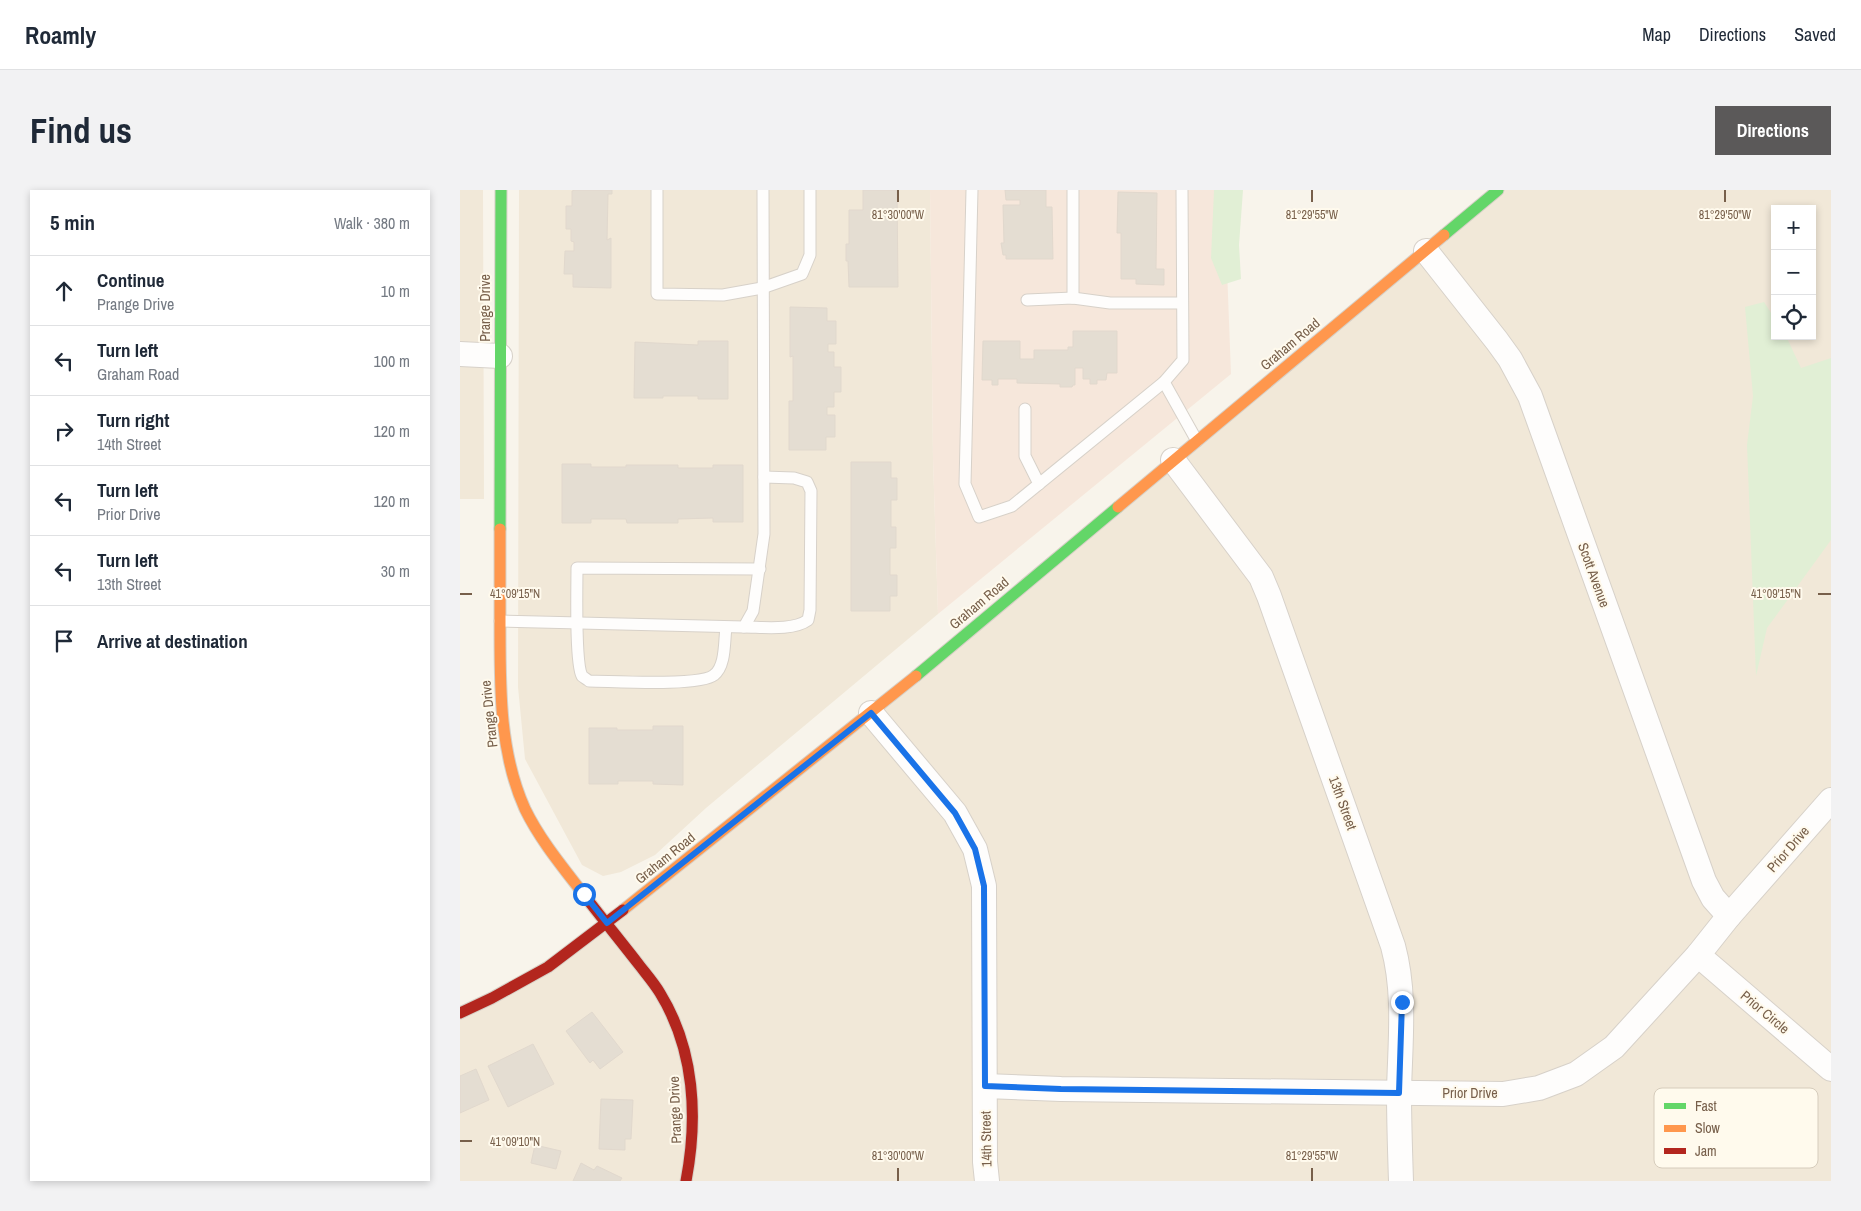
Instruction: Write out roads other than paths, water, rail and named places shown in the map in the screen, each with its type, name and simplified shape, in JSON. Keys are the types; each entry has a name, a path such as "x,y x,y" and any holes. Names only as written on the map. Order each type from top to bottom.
{"main road":[{"name":"Prange Drive","path":"501,190 501,715 512,770 525,808 546,845 660,993 678,1030 684,1048 693,1104 692,1154 686,1181"},
{"name":"Graham Road","path":"460,1013 492,998 548,967 607,923 871,713 1498,190"}],"street":[{"name":"Scott Avenue","path":"1426,252 1497,340 1510,359 1530,396 1704,881 1713,898 1729,916"},
{"path":"460,354 500,356"},
{"name":"13th Street","path":"1173,460 1260,577 1269,596 1342,799 1398,965 1402,1002 1399,1093 1401,1181"},
{"name":"14th Street","path":"871,713 955,813 975,849 984,886 985,1162 987,1181"},
{"name":"Prior Drive","path":"985,1086 1061,1089 1503,1094 1539,1088 1576,1074 1614,1047 1698,955 1729,916 1831,800"},
{"name":"Prior Circle","path":"1698,955 1831,1069"}],"lane":[{"path":"657,190 657,294 723,295 762,288 802,274 810,255 810,190"},
{"path":"744,627 753,611 764,534 763,190"},
{"path":"972,190 965,484 979,517 1012,506 1164,382 1182,360 1182,190"},
{"path":"1073,190 1073,298"},
{"path":"1027,300 1073,298 1110,304 1182,303"},
{"path":"1164,382 1196,441"},
{"path":"1025,410 1025,456 1039,484"},
{"path":"500,621 726,628 794,627 808,620 810,610 811,491 807,482 794,478 764,477"},
{"path":"726,628 721,664 715,675 705,680 588,681 583,676 580,666 577,624 577,568 760,569"}]}
